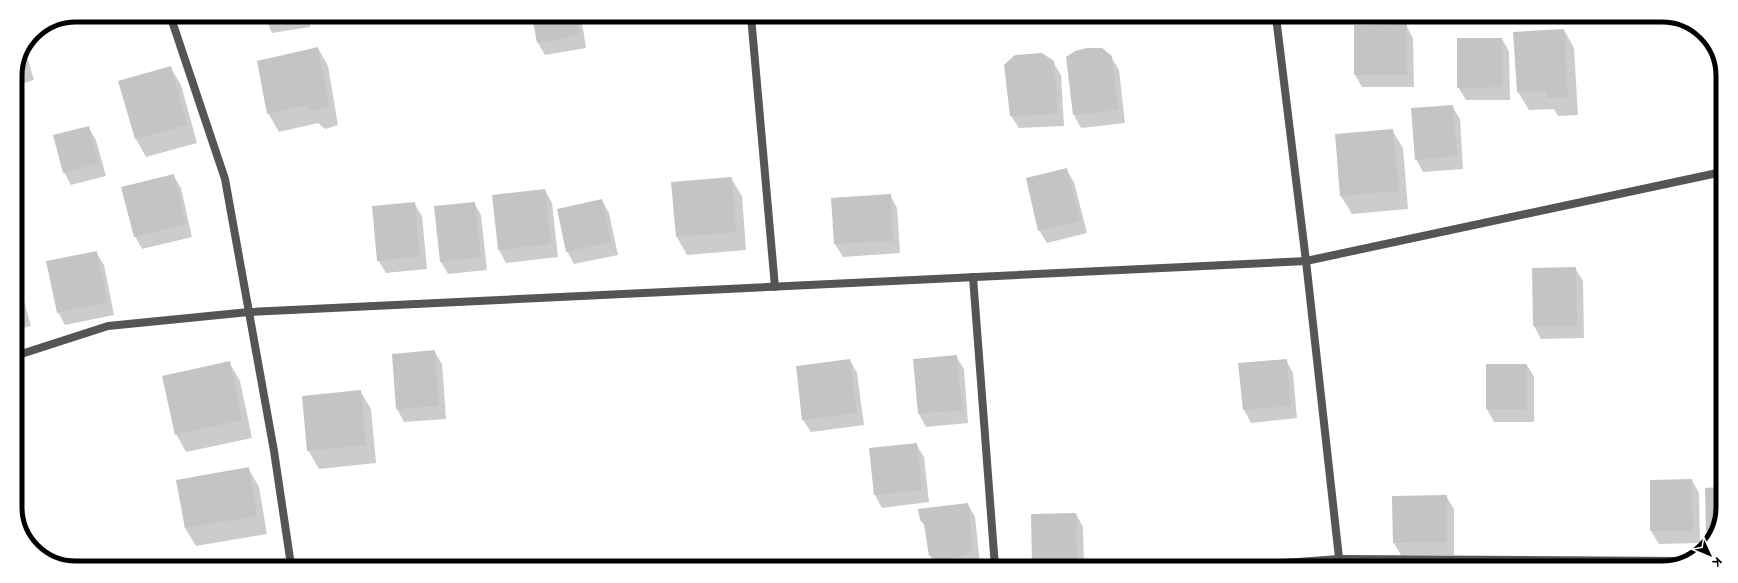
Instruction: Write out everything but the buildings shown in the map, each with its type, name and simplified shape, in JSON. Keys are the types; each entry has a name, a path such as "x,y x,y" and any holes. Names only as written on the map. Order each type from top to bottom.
{"street":[{"path":"172,22 225,179 274,451 290,561"},
{"path":"752,22 775,287"},
{"path":"1277,22 1306,261 1339,561"},
{"path":"22,354 108,326 249,312 1306,261 1716,173"},
{"path":"973,277 995,561"}]}
